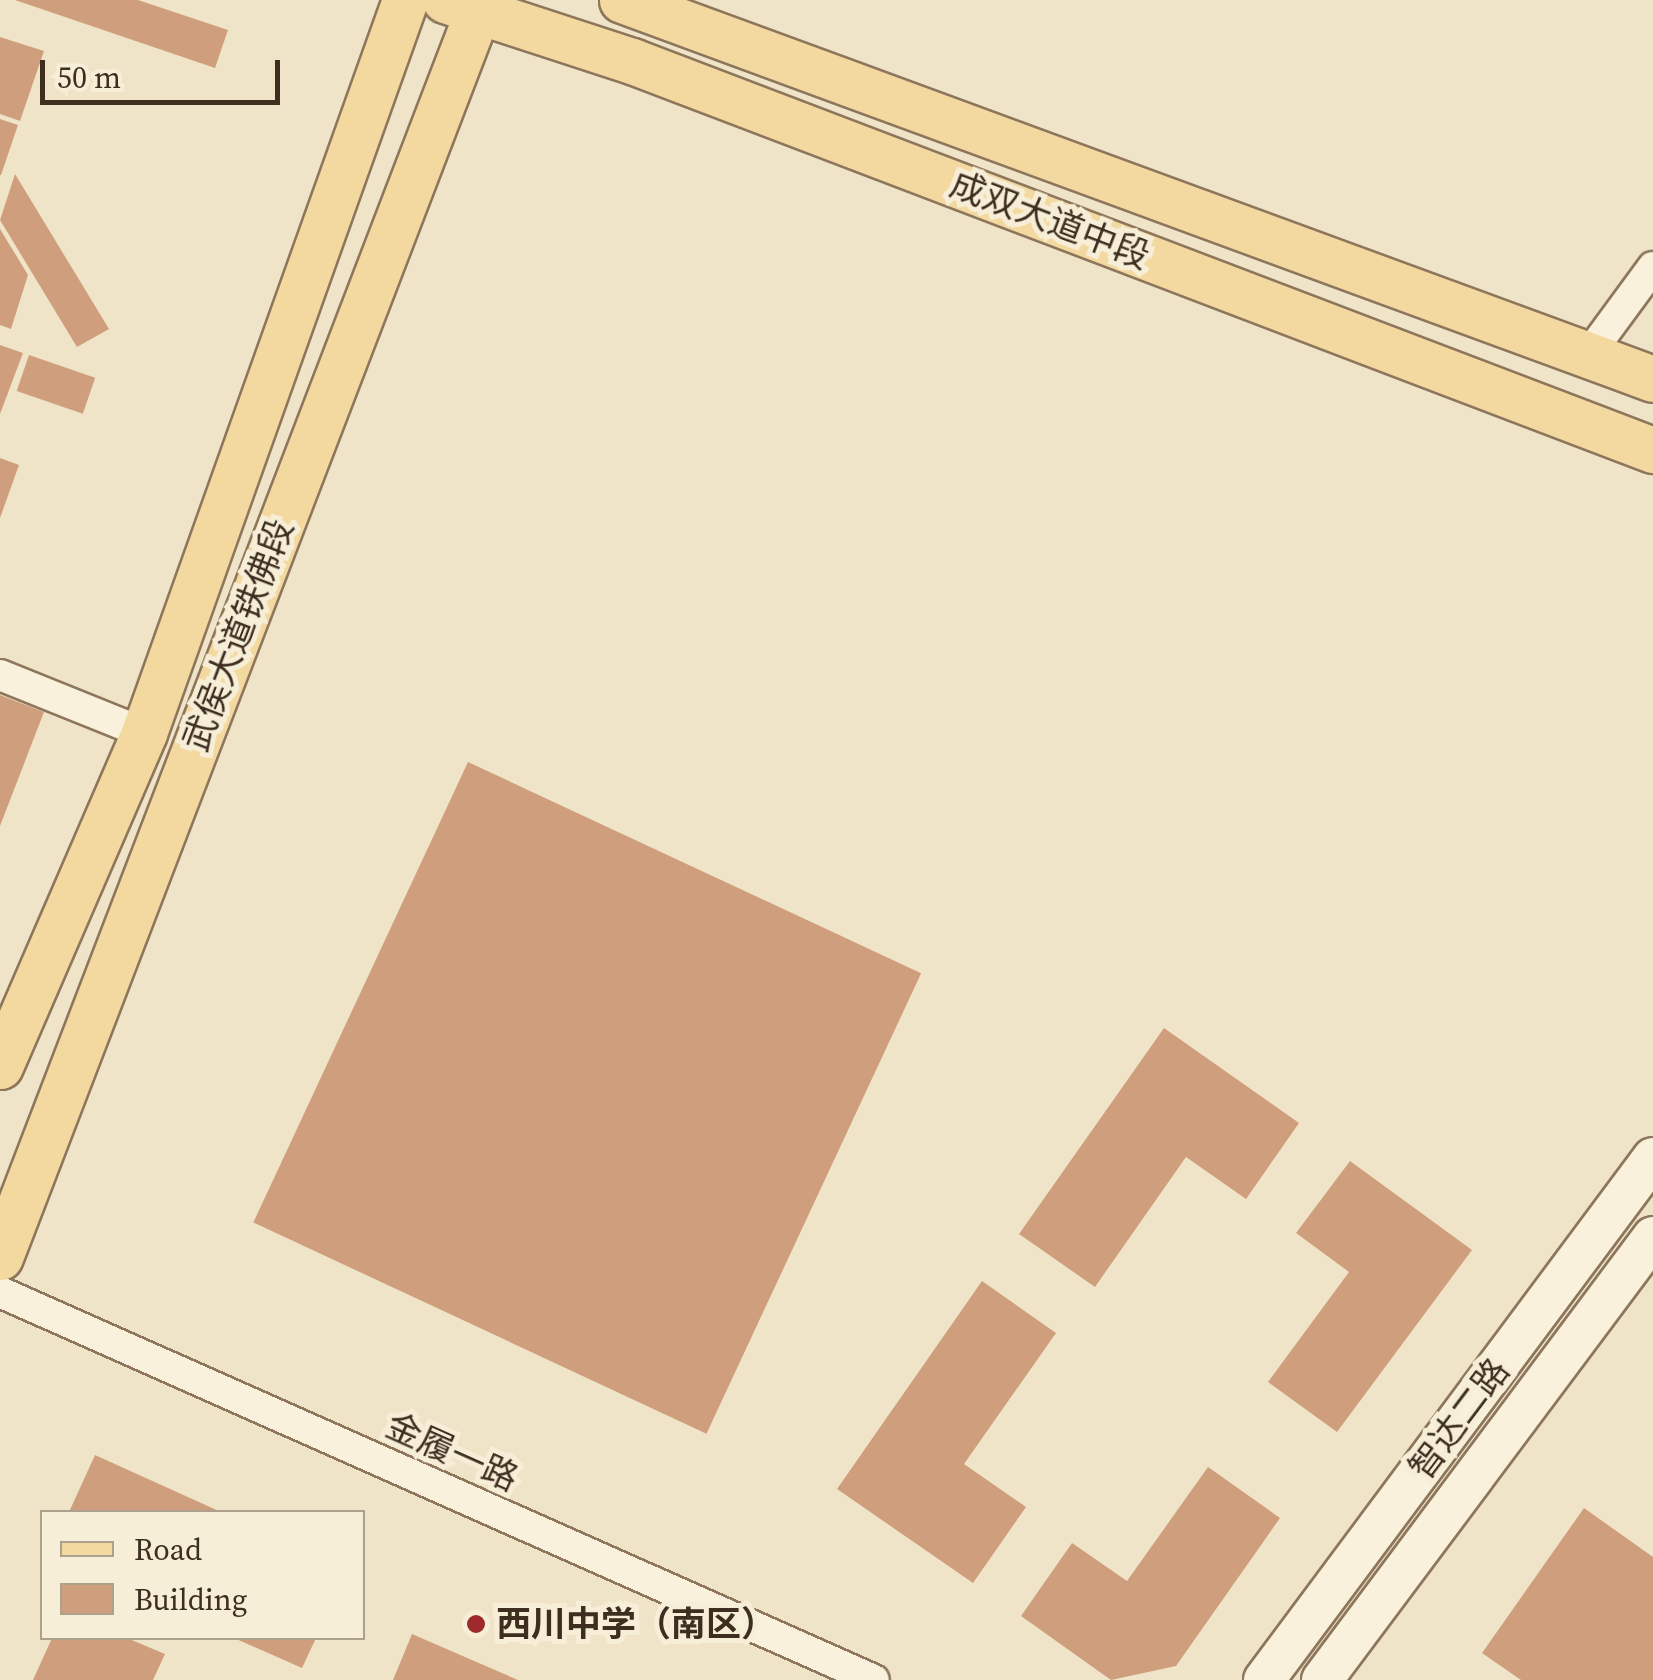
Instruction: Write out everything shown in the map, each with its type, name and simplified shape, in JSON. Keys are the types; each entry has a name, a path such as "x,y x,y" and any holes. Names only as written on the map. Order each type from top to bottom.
{"main road":[{"name":"武侯大道铁佛段","path":"0,1066 144,733 405,0"},
{"name":"成双大道中段","path":"622,0 1653,380"},
{"name":"武侯大道铁佛段","path":"0,1256 468,5"},
{"name":"成双大道中段","path":"468,5 632,61 1653,450"}],"street":[{"path":"1589,354 1653,267"},
{"path":"0,675 144,733"},
{"name":"智达二路","path":"1264,1680 1653,1158"},
{"name":"智达二路","path":"1322,1680 1653,1237"},
{"name":"金履一路","path":"0,1292 874,1680"}],"building":[{"path":"15,0 138,0 228,30 215,68"},
{"path":"0,37 44,51 20,121 0,114"},
{"path":"0,119 18,125 1,175 0,175"},
{"path":"15,174 109,329 77,347 0,220"},
{"path":"0,229 28,275 11,329 0,325"},
{"path":"0,345 23,353 0,414"},
{"path":"29,355 95,378 83,414 17,391"},
{"path":"0,458 19,465 0,518"},
{"path":"0,695 44,712 0,826"},
{"path":"468,762 921,973 706,1434 253,1222"},
{"path":"1164,1028 1299,1123 1246,1199 1186,1157 1095,1287 1019,1234"},
{"path":"1350,1161 1472,1250 1337,1432 1268,1382 1349,1272 1296,1233"},
{"path":"982,1281 1056,1333 964,1464 1026,1507 973,1583 837,1489"},
{"path":"95,1455 217,1510 70,1510"},
{"path":"1208,1467 1280,1518 1176,1666 1111,1680 1021,1616 1072,1543 1127,1581"},
{"path":"1584,1508 1653,1557 1653,1680 1521,1680 1482,1653"},
{"path":"412,1634 518,1680 393,1680"},
{"path":"51,1640 132,1640 165,1654 153,1680 33,1680"},
{"path":"239,1640 315,1640 302,1668"}],"place":[{"name":"西川中学（南区）","path":"476,1624"}]}
